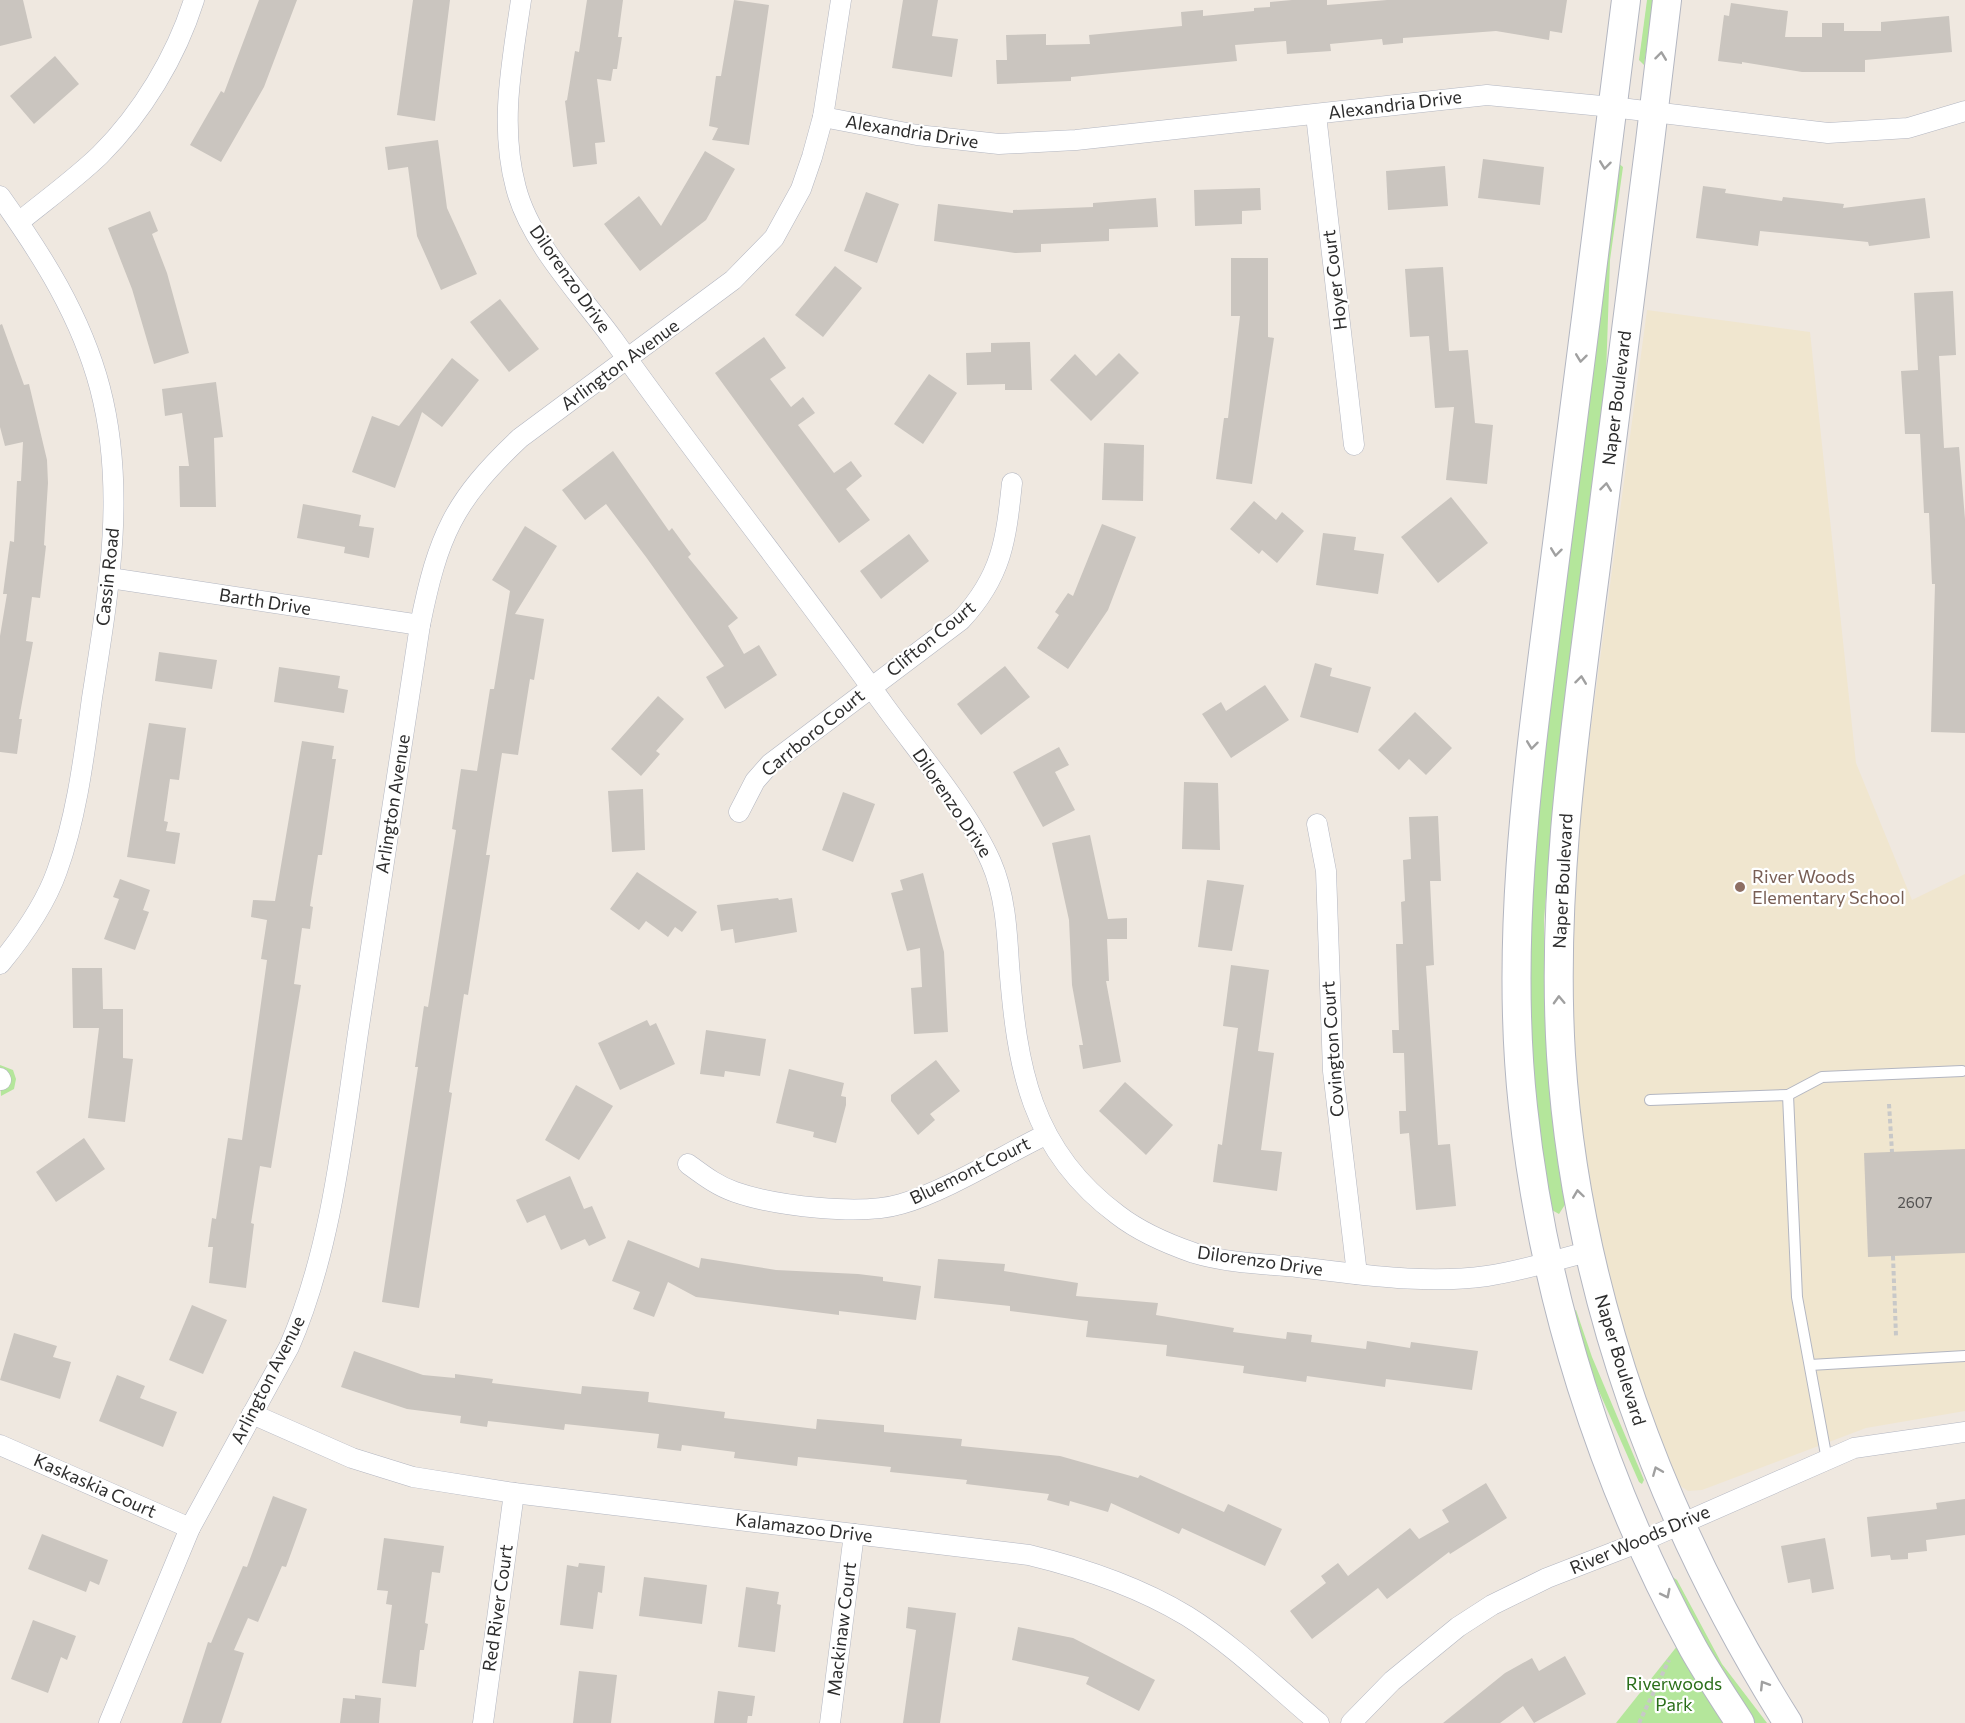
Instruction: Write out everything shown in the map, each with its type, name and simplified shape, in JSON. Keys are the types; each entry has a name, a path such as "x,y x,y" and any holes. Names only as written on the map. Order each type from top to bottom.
{"main road":[{"path":"1626,0 1529,771 1521,857 1518,1015 1523,1106 1550,1261 1584,1396 1640,1542 1694,1650 1740,1723"},
{"name":"Naper Boulevard","path":"1668,0 1575,730 1563,862 1558,977 1561,1058 1588,1252 1608,1331 1630,1399 1679,1525 1716,1600 1788,1723"}],"street":[{"path":"19,222 99,155 126,124 172,54 195,0"},
{"name":"Dilorenzo Drive","path":"521,0 509,80 506,118 509,155 516,189 537,236 871,687 970,825 992,863 1003,901 1018,1054 1026,1088 1045,1135 1067,1168 1092,1194 1121,1218 1158,1239 1198,1254 1401,1279 1440,1279 1488,1275 1588,1252"},
{"name":"Arlington Avenue","path":"109,1723 190,1528 302,1318 330,1202 345,1122 420,625 439,549 450,520 465,496 490,466 520,438 733,280 774,238 801,189 823,117 841,0"},
{"name":"Alexandria Drive","path":"823,117 917,135 999,144 1076,140 1486,95 1612,107 1828,133 1908,128 1964,117"},
{"name":"Hoyer Court","path":"1316,115 1354,445"},
{"name":"Cassin Road","path":"0,196 62,290 83,337 100,387 111,440 114,484 110,578 80,783 69,834 56,873 37,913 0,963"},
{"name":"Clifton Court","path":"871,687 961,620 980,599 994,573 1002,550 1012,483"},
{"name":"Barth Drive","path":"110,578 420,625"},
{"name":"Carrboro Court","path":"739,812 755,781 770,764 871,687"},
{"name":"Covington Court","path":"1317,824 1326,871 1333,1071 1357,1274"},
{"name":"Bluemont Court","path":"688,1164 712,1182 758,1198 845,1209 875,1209 902,1204 931,1192 1045,1135"},
{"name":"Kalamazoo Drive","path":"252,1414 380,1469 422,1479 514,1493 1029,1555 1068,1564 1109,1579 1187,1616 1225,1644 1319,1723"},
{"name":"River Woods Drive","path":"1351,1723 1416,1660 1492,1605 1547,1578 1640,1542 1854,1448 1965,1432"},
{"name":"Kaskaskia Court","path":"0,1445 190,1528"},
{"name":"Red River Court","path":"483,1723 514,1493"},
{"name":"Mackinaw Court","path":"830,1723 854,1534"}],"lane":[{"path":"1650,1100 1788,1095 1822,1077 1962,1071"},
{"path":"1788,1095 1797,1297 1827,1460"},
{"path":"1810,1365 1965,1356"}],"path":[{"path":"1889,1104 1892,1152"},
{"path":"1893,1256 1896,1336"},
{"path":"1640,1723 1669,1660"}],"shaded area":[{"name":"River Woods Elementary School","path":"1647,310 1810,332 1856,763 1912,900 1965,874 1965,1411 1866,1428 1702,1490 1688,1491 1676,1483 1631,1367 1599,1240 1581,1138 1572,1035 1571,932 1577,831"}],"green space":[{"path":"1647,0 1654,0 1644,65 1639,60"},
{"path":"1617,162 1623,167 1610,260 1606,375 1553,811 1544,920 1545,997 1566,1203 1559,1214 1550,1209 1534,1102 1529,1024 1531,854"},
{"path":"0,1065 13,1070 16,1079 14,1089 1,1096"},
{"path":"1576,1310 1592,1357 1644,1480 1642,1484 1639,1482 1587,1364 1573,1311"},
{"path":"1671,1576 1677,1580 1722,1664 1767,1723 1751,1723 1725,1682"},
{"name":"Riverwoods Park","path":"1678,1645 1724,1723 1616,1723"}],"building":[{"path":"0,0 23,0 32,38 0,46"},
{"path":"259,0 297,0 264,87 221,162 190,145 221,91 224,93"},
{"path":"413,0 450,0 435,121 397,115"},
{"path":"587,0 623,0 618,37 622,37 617,69 613,69 611,81 597,79 605,142 595,143 597,164 573,167 565,101 575,51 579,52"},
{"path":"734,0 769,5 749,145 712,140 718,128 709,126 716,76 721,76"},
{"path":"903,0 938,0 932,36 958,39 952,77 892,68"},
{"path":"1327,0 1327,5 1387,0 1567,0 1562,33 1550,31 1549,40 1496,31 1403,38 1403,43 1383,45 1382,39 1330,44 1331,51 1287,54 1286,41 1235,45 1237,61 1071,77 1071,81 997,84 996,60 1007,60 1006,35 1046,34 1046,45 1090,44 1089,35 1182,26 1181,12 1203,10 1203,16 1254,11 1254,8 1270,7 1270,2"},
{"path":"1731,3 1788,11 1785,37 1822,37 1822,23 1844,23 1844,31 1881,31 1881,22 1949,16 1952,52 1865,60 1865,72 1802,72 1742,62 1742,64 1718,61 1724,15 1729,16"},
{"path":"55,56 79,84 34,124 10,96"},
{"path":"438,140 447,208 477,274 441,290 417,236 408,167 388,170 385,147"},
{"path":"705,151 735,169 706,220 640,271 604,224 639,196 661,226"},
{"path":"1483,159 1544,167 1540,205 1478,198"},
{"path":"1445,166 1448,206 1388,210 1386,171"},
{"path":"1703,186 1726,189 1725,193 1782,201 1783,197 1844,204 1843,208 1925,198 1930,238 1869,246 1868,242 1760,231 1758,246 1696,238"},
{"path":"1260,188 1261,210 1242,211 1242,224 1195,226 1194,190"},
{"path":"866,192 899,204 877,263 844,251"},
{"path":"1156,198 1158,227 1109,229 1109,241 1041,244 1041,252 1015,253 934,241 938,204 1013,213 1013,210 1093,207 1093,203"},
{"path":"150,211 158,231 152,234 167,273 189,353 154,364 132,289 108,228"},
{"path":"1231,258 1268,258 1268,337 1274,338 1252,484 1216,479 1224,418 1228,418 1240,316 1231,316"},
{"path":"835,266 862,288 823,337 795,315"},
{"path":"1443,267 1449,351 1468,350 1475,423 1493,425 1487,484 1446,480 1454,407 1435,408 1429,336 1410,337 1405,269"},
{"path":"1953,291 1956,355 1939,356 1944,448 1959,447 1965,519 1965,733 1931,732 1935,584 1932,584 1929,513 1924,513 1920,434 1905,434 1901,371 1918,370 1914,293"},
{"path":"500,299 539,349 509,372 470,322"},
{"path":"2,324 24,385 29,384 47,460 48,483 44,545 46,546 40,598 32,597 26,641 33,642 19,719 22,719 17,754 0,752 0,636 7,594 3,594 10,541 14,542 17,481 21,481 23,442 5,446 0,427 0,325"},
{"path":"764,337 786,368 770,379 791,407 803,397 815,413 798,425 834,473 851,461 862,476 846,489 870,520 839,543 715,373"},
{"path":"1030,342 1032,390 1005,390 1005,384 967,385 966,353 991,352 991,343"},
{"path":"1119,353 1139,373 1091,421 1050,380 1075,354 1096,376"},
{"path":"452,358 479,380 442,427 422,412 395,488 352,472 372,416 399,426"},
{"path":"929,374 957,393 923,444 894,424"},
{"path":"216,382 223,437 214,438 216,507 180,507 179,466 189,466 182,413 165,416 162,389"},
{"path":"1104,443 1144,445 1143,501 1102,500"},
{"path":"613,451 669,531 672,528 691,554 688,557 738,618 728,626 744,654 759,645 777,675 725,709 706,677 724,666 646,557 606,504 585,520 562,490"},
{"path":"1451,497 1488,543 1438,583 1401,537"},
{"path":"1254,501 1276,520 1282,512 1304,531 1277,563 1262,550 1259,554 1230,529"},
{"path":"303,504 361,515 359,526 374,528 369,558 344,553 345,547 297,538"},
{"path":"1102,524 1136,537 1108,610 1068,669 1037,648 1059,615 1055,612 1068,593 1073,596"},
{"path":"525,526 557,546 515,614 544,619 534,680 530,679 518,755 502,753 486,855 490,855 468,995 464,994 449,1092 452,1093 419,1308 382,1302 418,1067 415,1067 424,1006 428,1007 456,830 452,829 461,769 477,771 490,689 494,689 510,591 492,580"},
{"path":"1323,533 1356,537 1354,550 1384,554 1378,594 1316,585"},
{"path":"909,534 929,561 881,599 860,571"},
{"path":"159,652 217,660 212,689 155,681"},
{"path":"1315,663 1332,668 1330,676 1371,687 1358,733 1300,717"},
{"path":"1005,666 1030,697 981,735 957,704"},
{"path":"279,667 340,676 338,688 348,690 344,713 274,702"},
{"path":"1265,685 1289,720 1231,758 1202,714 1221,702 1226,711"},
{"path":"658,696 684,719 656,751 660,754 641,776 611,749"},
{"path":"1415,712 1452,748 1426,775 1409,759 1399,770 1378,750"},
{"path":"149,723 186,728 179,780 170,779 164,821 168,822 166,831 180,833 175,864 127,857"},
{"path":"302,741 334,746 332,759 336,759 322,855 318,855 310,906 313,907 310,929 302,928 294,984 301,985 271,1168 260,1166 251,1223 254,1224 246,1288 209,1283 213,1247 208,1247 212,1218 216,1219 228,1138 242,1140 267,960 261,959 267,920 251,917 253,900 275,901"},
{"path":"1059,747 1069,765 1055,772 1075,810 1043,827 1013,772"},
{"path":"1184,782 1218,783 1220,850 1182,849"},
{"path":"643,789 645,850 612,852 608,791"},
{"path":"843,792 875,804 853,862 822,850"},
{"path":"1438,816 1441,881 1430,881 1434,965 1426,966 1438,1145 1450,1144 1456,1206 1416,1210 1409,1133 1400,1134 1399,1111 1406,1111 1404,1053 1393,1053 1392,1030 1399,1030 1396,944 1403,944 1401,902 1405,901 1403,860 1411,859 1409,817"},
{"path":"1090,835 1108,919 1127,918 1127,939 1107,939 1109,981 1106,981 1121,1062 1083,1069 1079,1045 1083,1045 1072,985 1069,920 1052,843"},
{"path":"637,872 697,912 682,932 675,927 668,937 646,921 639,930 610,909"},
{"path":"923,873 944,952 948,1032 914,1034 911,988 922,987 920,948 907,951 891,893 903,890 900,880"},
{"path":"120,879 150,890 143,910 149,912 135,950 104,939 119,899 113,897"},
{"path":"1207,880 1244,885 1232,951 1198,947"},
{"path":"778,898 779,900 792,898 797,932 735,943 733,929 721,931 717,905"},
{"path":"1231,965 1269,970 1258,1051 1274,1053 1261,1150 1282,1152 1277,1191 1213,1182 1218,1144 1222,1145 1238,1028 1223,1026"},
{"path":"72,968 102,968 103,1009 123,1009 123,1058 133,1059 125,1122 88,1118 99,1028 73,1028"},
{"path":"647,1020 650,1026 656,1023 675,1064 620,1090 598,1043"},
{"path":"706,1030 766,1039 760,1076 725,1071 724,1077 700,1074"},
{"path":"936,1060 960,1091 930,1114 935,1120 918,1135 891,1101 891,1095"},
{"path":"789,1069 844,1083 841,1096 846,1097 846,1105 836,1143 813,1137 814,1132 776,1123"},
{"path":"1125,1082 1173,1125 1146,1155 1099,1111"},
{"path":"576,1085 613,1106 579,1160 545,1140"},
{"path":"84,1138 105,1169 56,1202 36,1172"},
{"path":"1965,1149 1965,1253 1868,1257 1864,1153"},
{"path":"570,1176 584,1209 592,1206 606,1238 589,1246 585,1239 561,1250 545,1215 527,1223 516,1200"},
{"path":"628,1240 699,1268 701,1258 776,1270 883,1277 883,1281 921,1286 916,1320 839,1311 839,1315 696,1297 668,1282 654,1317 633,1309 640,1292 612,1281"},
{"path":"938,1259 1005,1264 1004,1271 1078,1283 1076,1296 1158,1303 1156,1315 1234,1328 1233,1332 1286,1339 1287,1332 1312,1335 1311,1342 1366,1349 1367,1341 1410,1348 1411,1342 1478,1351 1472,1390 1386,1379 1385,1387 1307,1376 1306,1382 1243,1373 1244,1366 1166,1356 1167,1345 1086,1337 1088,1321 1010,1311 1010,1306 934,1298"},
{"path":"192,1305 227,1320 203,1374 169,1360"},
{"path":"14,1333 57,1346 53,1357 71,1362 60,1399 0,1380"},
{"path":"354,1351 423,1375 455,1378 455,1374 493,1379 492,1383 581,1394 582,1386 649,1392 648,1402 725,1412 724,1418 816,1429 817,1419 884,1425 884,1432 962,1439 961,1446 1060,1456 1138,1478 1140,1475 1224,1512 1228,1504 1282,1529 1265,1566 1182,1528 1179,1534 1111,1503 1108,1512 1070,1501 1069,1506 1047,1500 1049,1494 966,1484 967,1480 890,1472 891,1467 798,1457 797,1466 734,1458 735,1452 682,1445 681,1451 657,1448 659,1434 565,1424 564,1430 488,1421 487,1427 460,1423 461,1416 407,1409 341,1387"},
{"path":"117,1375 145,1386 140,1398 177,1412 163,1447 99,1421"},
{"path":"1486,1483 1507,1518 1450,1554 1449,1552 1387,1599 1378,1588 1312,1639 1290,1611 1326,1583 1321,1576 1338,1563 1348,1576 1410,1528 1419,1539 1449,1522 1442,1510"},
{"path":"273,1496 307,1509 286,1567 282,1566 258,1622 248,1618 234,1650 244,1653 221,1723 182,1723 208,1642 211,1643 243,1566 247,1567"},
{"path":"1965,1499 1965,1535 1926,1540 1927,1551 1908,1553 1908,1559 1891,1560 1890,1555 1871,1557 1867,1517 1937,1509 1936,1503"},
{"path":"42,1534 108,1560 99,1585 90,1581 86,1592 28,1569"},
{"path":"384,1538 444,1546 440,1573 432,1572 425,1623 428,1624 424,1650 420,1650 416,1687 382,1683 392,1605 386,1604 388,1591 377,1590"},
{"path":"1825,1538 1834,1589 1812,1593 1810,1579 1788,1583 1781,1546"},
{"path":"579,1563 605,1566 602,1593 598,1592 593,1629 560,1625 567,1565 578,1567"},
{"path":"644,1577 707,1585 702,1624 639,1616"},
{"path":"746,1587 779,1592 777,1604 781,1605 775,1652 738,1647"},
{"path":"908,1607 956,1613 940,1723 903,1723 916,1630 906,1628"},
{"path":"33,1620 76,1636 67,1660 61,1657 48,1693 11,1679"},
{"path":"1018,1627 1073,1638 1155,1680 1139,1711 1086,1684 1089,1677 1012,1660"},
{"path":"1565,1656 1586,1694 1534,1723 1523,1706 1500,1723 1443,1723 1505,1673 1532,1658 1539,1671"},
{"path":"579,1671 617,1675 611,1723 573,1723"},
{"path":"718,1691 755,1696 752,1716 748,1716 747,1723 714,1723"},
{"path":"355,1695 381,1698 379,1723 340,1723 343,1698 355,1699"}],"place":[{"name":"River Woods Elementary School","path":"1740,887"}]}
